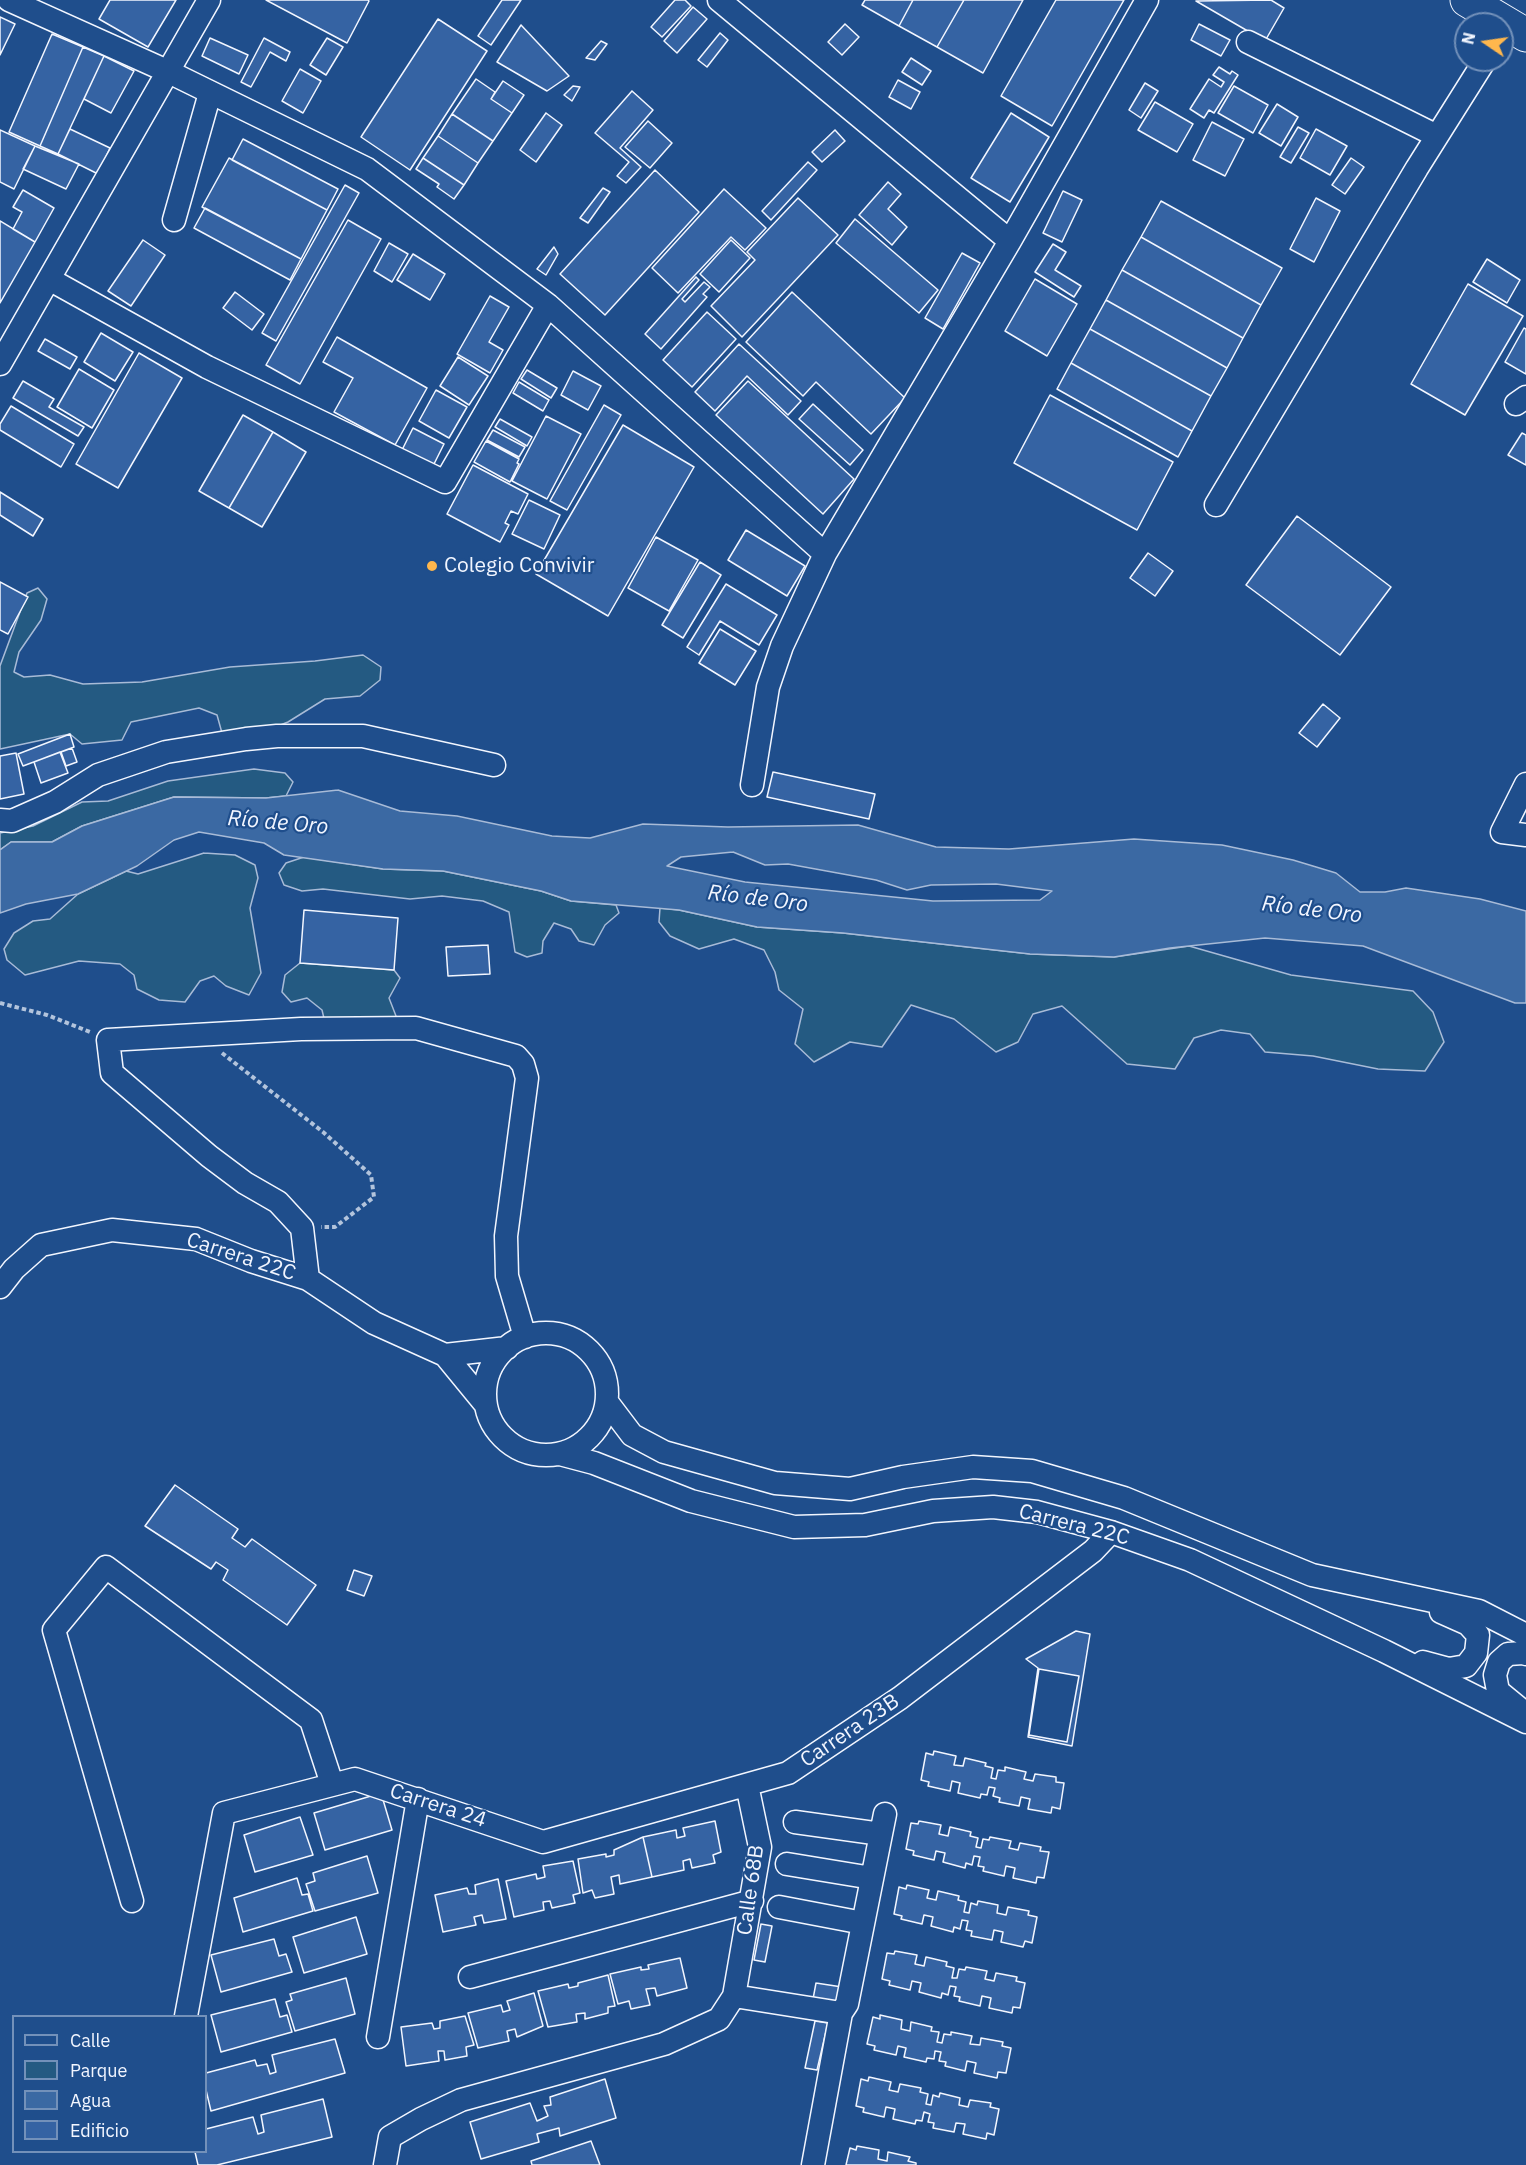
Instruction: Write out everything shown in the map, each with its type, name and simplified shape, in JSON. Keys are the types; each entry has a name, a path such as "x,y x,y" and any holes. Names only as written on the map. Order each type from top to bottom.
{"highway":[{"path":"1467,0 1484,12"}],"street":[{"path":"9,0 169,72 367,168 548,305 825,554"},
{"path":"2,355 49,279 209,0"},
{"path":"719,0 1010,241"},
{"path":"752,785 768,687 782,646 825,554 1010,241 1147,0"},
{"path":"1248,42 1437,136"},
{"path":"1216,505 1477,72"},
{"path":"174,220 210,93"},
{"path":"49,279 207,367 445,482 548,305"},
{"path":"0,820 12,821 55,802 98,775 166,752 246,739 277,736 363,736 494,765"},
{"path":"1526,784 1502,832 1526,835"},
{"path":"308,1280 302,1228 278,1202 245,1183 209,1156 112,1073 108,1040 302,1029 416,1028 516,1056 523,1064 528,1078 506,1236 507,1276 516,1342"},
{"name":"Carrera 22C","path":"0,1287 15,1269 41,1245 112,1230 196,1239 308,1280 374,1323 446,1355 486,1405"},
{"path":"446,1355 516,1342 548,1333 576,1340 588,1349 604,1373 607,1402 596,1429 574,1448 560,1454 538,1454 517,1448 496,1428 486,1405 486,1385 497,1358 516,1342"},
{"name":"Carrera 22C","path":"607,1402 632,1436 664,1452 775,1483 850,1489 903,1477 973,1467 1032,1471 1124,1498 1312,1575 1479,1611 1526,1635"},
{"name":"Carrera 22C","path":"560,1454 594,1463 691,1501 794,1527 865,1525 933,1511 993,1507 1037,1512 1111,1532 1190,1560 1384,1651 1526,1722"},
{"name":"Carrera 23B","path":"543,1842 788,1773 900,1698 1093,1551 1111,1532"},
{"path":"132,1901 54,1630 106,1567 311,1720 332,1784"},
{"path":"1384,1651 1449,1669 1466,1666 1476,1653 1478,1635 1468,1623 1399,1595"},
{"path":"1526,1654 1508,1654 1499,1662 1495,1675 1498,1691 1526,1714"},
{"name":"Carrera 24","path":"186,2015 224,1813 355,1779 543,1842"},
{"name":"Calle 68B","path":"734,1996 760,1847 747,1785"},
{"path":"378,2037 418,1799"},
{"path":"795,1822 883,1824 847,2004 842,2013 813,2165"},
{"path":"788,1864 872,1878"},
{"path":"470,1977 752,1901"},
{"path":"779,1907 863,1923"},
{"path":"385,2165 390,2137 421,2119 461,2100 664,2044 719,2019 734,1996 842,2013"}],"path":[{"path":"0,1003 47,1015 108,1040"},
{"path":"198,1034 322,1132 371,1175 374,1197 335,1227 302,1228"}],"green space":[{"path":"38,588 47,599 41,620 19,652 14,672 24,677 50,675 83,684 142,682 230,667 363,655 381,667 380,680 360,696 325,699 288,722 248,738 222,733 217,715 199,708 131,722 122,740 82,744 70,734 0,749 0,666 27,593"},
{"path":"254,769 285,773 293,782 286,796 266,798 174,797 82,826 52,842 11,842 0,850 0,833 33,826 82,802 108,801 168,781"},
{"path":"204,853 235,855 255,865 258,878 250,908 261,973 249,995 226,986 214,976 200,981 185,1002 159,1000 137,989 134,975 120,964 79,961 25,975 7,960 4,949 14,933 33,921 50,919 78,894 126,871 138,874"},
{"path":"304,857 383,869 443,871 541,891 571,901 616,905 619,913 605,925 594,945 579,941 571,929 554,923 543,941 542,953 527,957 515,952 509,912 483,901 442,896 410,899 323,889 302,891 284,885 279,873 286,863"},
{"path":"660,908 757,927 843,933 1031,954 1114,957 1189,946 1291,975 1413,991 1433,1012 1444,1042 1425,1071 1378,1069 1313,1056 1265,1052 1250,1034 1221,1030 1194,1038 1175,1069 1127,1064 1062,1006 1033,1014 1018,1042 996,1052 954,1019 911,1005 882,1047 850,1042 814,1062 795,1044 803,1009 779,990 775,972 764,950 734,939 699,949 670,936 659,922"},
{"path":"300,963 394,970 400,978 389,998 396,1016 383,1032 327,1031 322,1010 307,998 291,1002 282,992 285,975"}],"water":[{"name":"Río de Oro","path":"338,790 400,811 457,816 552,836 590,838 643,824 728,827 858,825 936,847 1009,849 1134,839 1222,845 1293,860 1336,873 1360,892 1385,892 1406,888 1480,899 1526,911 1526,1003 1515,1003 1363,946 1265,938 1170,948 1114,957 1030,954 843,933 757,927 679,910 571,901 541,891 443,871 383,869 284,855 264,843 199,832 174,840 137,866 78,894 26,904 0,913 0,850 11,842 52,842 82,826 174,797 266,798","holes":["733,852 765,865 788,864 876,880 907,890 931,885 996,884 1052,891 1040,900 933,901 745,882 667,866 681,857"]}],"building":[{"path":"110,0 176,0 148,47 99,19"},
{"path":"266,0 368,0 369,1 347,43"},
{"path":"502,0 521,0 491,45 478,36"},
{"path":"675,0 685,0 691,6 662,37 651,27"},
{"path":"865,0 913,0 899,26 862,5"},
{"path":"913,0 964,0 937,47 899,26"},
{"path":"964,0 1023,0 983,73 937,47"},
{"path":"1056,0 1124,0 1052,126 1001,96"},
{"path":"1271,0 1284,8 1265,41 1196,1"},
{"path":"693,7 707,19 677,53 664,41"},
{"path":"0,17 15,24 0,55"},
{"path":"438,19 487,51 410,170 361,137"},
{"path":"845,24 859,37 842,55 828,42"},
{"path":"1199,24 1230,40 1221,56 1191,40"},
{"path":"521,25 569,76 547,91 497,62"},
{"path":"720,33 728,40 707,67 698,60"},
{"path":"52,34 83,47 40,146 9,132"},
{"path":"210,38 248,55 239,74 202,56"},
{"path":"264,38 290,52 286,61 270,52 251,87 241,82"},
{"path":"327,38 343,47 326,75 310,65"},
{"path":"601,41 607,44 595,60 586,58"},
{"path":"83,47 104,56 58,154 40,146"},
{"path":"104,56 134,71 111,113 84,99"},
{"path":"911,58 931,71 922,85 902,72"},
{"path":"1219,67 1230,74 1232,71 1238,75 1214,113 1209,110 1204,118 1190,109 1209,79 1221,87 1224,82 1213,75"},
{"path":"300,69 321,81 303,113 282,101"},
{"path":"476,79 495,92 491,99 512,113 493,141 452,114"},
{"path":"898,80 920,92 911,109 889,97"},
{"path":"503,81 524,95 512,113 491,99"},
{"path":"1145,83 1158,91 1141,118 1129,110"},
{"path":"573,86 580,87 572,101 564,95"},
{"path":"1234,86 1268,105 1253,133 1218,113"},
{"path":"632,91 653,110 620,148 641,167 626,183 617,176 629,162 595,133"},
{"path":"1155,102 1193,124 1177,152 1138,130"},
{"path":"1277,104 1298,117 1281,146 1259,133"},
{"path":"546,113 562,125 536,162 520,150"},
{"path":"1011,113 1049,137 1010,202 971,178"},
{"path":"452,114 493,141 478,163 438,136"},
{"path":"648,121 672,143 650,168 625,147"},
{"path":"1212,122 1244,139 1225,176 1193,160"},
{"path":"1298,127 1309,133 1291,163 1280,157"},
{"path":"70,129 110,148 98,174 58,154"},
{"path":"1316,129 1347,146 1330,175 1300,158"},
{"path":"0,130 35,146 14,189 0,182"},
{"path":"835,130 845,141 822,162 812,152"},
{"path":"438,136 478,163 464,185 423,158"},
{"path":"243,139 338,189 327,210 232,160"},
{"path":"35,146 79,164 66,189 23,169"},
{"path":"229,158 327,210 301,259 202,207"},
{"path":"423,158 464,185 454,199 437,187 439,184 416,169"},
{"path":"1351,158 1364,167 1345,194 1332,185"},
{"path":"808,162 817,170 771,220 762,211"},
{"path":"655,170 699,212 605,315 560,274"},
{"path":"888,182 901,194 888,209 907,227 892,245 859,215"},
{"path":"345,185 359,193 276,341 262,333"},
{"path":"603,188 610,192 588,223 580,218"},
{"path":"724,189 766,228 745,250 731,237 678,293 652,268"},
{"path":"23,190 54,208 35,242 13,229 22,212 13,207"},
{"path":"1063,191 1082,200 1062,242 1043,233"},
{"path":"798,198 838,235 742,337 711,306 755,260 747,252"},
{"path":"1316,198 1340,211 1314,262 1290,249"},
{"path":"1161,201 1282,268 1261,305 1141,237"},
{"path":"205,208 301,259 290,280 194,228"},
{"path":"855,219 938,290 919,313 836,243"},
{"path":"348,220 381,239 300,384 266,365"},
{"path":"0,221 35,242 0,303"},
{"path":"1141,237 1261,305 1243,338 1122,270"},
{"path":"143,240 165,255 131,306 108,291"},
{"path":"731,240 750,258 719,292 700,274"},
{"path":"389,243 408,254 392,282 374,271"},
{"path":"1053,244 1066,252 1055,270 1081,286 1074,297 1035,272"},
{"path":"554,247 558,254 546,275 537,269"},
{"path":"962,253 980,263 943,329 925,318"},
{"path":"413,254 445,274 430,300 397,280"},
{"path":"1487,259 1520,280 1507,303 1473,282"},
{"path":"1122,270 1243,338 1227,368 1106,300"},
{"path":"696,277 699,280 682,299 685,302 704,282 710,287 703,294 707,297 661,349 645,334"},
{"path":"1035,279 1077,304 1047,356 1005,331"},
{"path":"1468,284 1523,316 1465,415 1411,384"},
{"path":"235,292 264,314 252,330 223,308"},
{"path":"792,292 905,398 871,434 816,382 803,396 746,342"},
{"path":"490,296 509,307 489,342 503,350 490,373 457,354"},
{"path":"1106,300 1227,368 1211,396 1090,329"},
{"path":"707,312 736,339 692,387 663,360"},
{"path":"1524,328 1526,329 1526,374 1505,362"},
{"path":"1090,329 1211,396 1192,431 1071,363"},
{"path":"101,333 133,352 115,381 84,362"},
{"path":"337,337 427,388 395,445 334,412 353,378 323,362"},
{"path":"45,339 77,357 70,369 38,351"},
{"path":"739,344 801,401 788,415 747,376 715,411 695,392"},
{"path":"139,353 182,378 118,488 76,464"},
{"path":"458,357 488,376 469,405 440,386"},
{"path":"1071,363 1192,431 1178,457 1057,389"},
{"path":"79,369 114,390 92,428 57,407"},
{"path":"527,370 557,388 551,398 521,379"},
{"path":"573,371 601,386 588,410 561,395"},
{"path":"23,381 54,399 49,407 84,427 78,436 13,398"},
{"path":"748,381 854,479 823,514 716,415"},
{"path":"519,382 549,400 543,411 513,393"},
{"path":"436,390 467,407 449,438 419,421"},
{"path":"1050,395 1173,462 1137,530 1014,463"},
{"path":"813,404 863,450 850,465 799,419"},
{"path":"604,405 621,415 567,510 550,501"},
{"path":"11,406 74,444 61,467 0,430 0,424"},
{"path":"243,415 273,432 229,508 199,491"},
{"path":"546,416 581,434 547,499 512,481"},
{"path":"500,419 532,437 527,446 495,427"},
{"path":"623,425 694,467 608,616 536,574"},
{"path":"413,428 444,444 432,468 401,452"},
{"path":"493,430 525,447 519,457 487,440"},
{"path":"273,432 306,452 262,527 229,508"},
{"path":"1522,433 1526,435 1526,465 1508,455"},
{"path":"486,441 519,459 517,463 519,464 510,482 474,462"},
{"path":"473,465 528,494 518,514 511,511 505,523 509,525 500,542 447,514"},
{"path":"0,492 43,519 33,536 0,515"},
{"path":"529,500 560,515 544,549 512,534"},
{"path":"1297,516 1391,587 1340,655 1246,585"},
{"path":"746,530 805,566 787,596 728,560"},
{"path":"656,537 698,560 669,611 628,588"},
{"path":"1148,553 1173,571 1155,596 1130,578"},
{"path":"700,562 721,575 683,638 662,625"},
{"path":"0,582 28,597 8,634 0,630"},
{"path":"726,584 777,615 759,645 720,621 699,655 687,647"},
{"path":"720,629 756,651 735,685 699,663"},
{"path":"1323,704 1340,718 1317,747 1299,733"},
{"path":"70,734 74,747 23,766 18,754"},
{"path":"72,748 77,762 66,766 61,752"},
{"path":"60,752 68,773 41,783 34,762"},
{"path":"16,753 24,794 0,799 0,756"},
{"path":"773,772 875,794 869,819 767,797"},
{"path":"304,910 398,918 394,970 300,963"},
{"path":"488,945 490,974 448,976 446,947"},
{"path":"175,1485 238,1529 232,1538 245,1547 252,1539 316,1585 287,1625 223,1580 228,1570 216,1562 211,1569 145,1526"},
{"path":"354,1570 372,1576 364,1596 347,1590"},
{"path":"1076,1631 1090,1634 1072,1746 1028,1737 1038,1668 1026,1659"},
{"path":"1039,1669 1079,1676 1067,1742 1029,1735"},
{"path":"934,1751 956,1756 954,1765 963,1766 965,1758 986,1763 985,1766 993,1768 991,1778 996,1779 998,1770 1005,1771 1005,1767 1026,1772 1024,1779 1033,1781 1035,1774 1056,1777 1056,1782 1064,1783 1060,1809 1052,1807 1051,1813 1028,1809 1030,1799 1021,1797 1019,1806 999,1802 1000,1798 993,1796 995,1788 989,1787 987,1795 981,1794 980,1798 958,1793 960,1783 952,1781 950,1791 928,1786 929,1782 921,1780 926,1753 933,1755"},
{"path":"381,1793 392,1830 325,1850 314,1813"},
{"path":"300,1817 313,1855 255,1872 244,1835"},
{"path":"715,1821 721,1852 713,1855 715,1863 692,1868 690,1859 683,1861 684,1870 652,1877 643,1837 676,1830 677,1838 685,1836 683,1828"},
{"path":"919,1821 941,1825 939,1834 948,1836 950,1827 971,1832 970,1836 978,1838 976,1847 981,1848 983,1839 989,1840 990,1837 1011,1841 1009,1848 1018,1850 1020,1843 1041,1847 1040,1851 1049,1852 1044,1878 1037,1877 1036,1883 1013,1878 1015,1868 1006,1866 1004,1876 983,1871 984,1867 978,1866 980,1857 974,1856 972,1865 966,1863 965,1868 943,1862 945,1853 936,1851 934,1860 913,1855 914,1851 906,1849 911,1823 918,1824"},
{"path":"643,1837 652,1877 620,1884 619,1875 611,1877 614,1894 595,1898 592,1890 583,1893 578,1859 606,1854 606,1857 614,1855 614,1850"},
{"path":"367,1856 378,1893 315,1911 306,1884 315,1881 313,1873"},
{"path":"573,1861 580,1893 573,1895 575,1903 552,1908 550,1901 543,1902 544,1910 514,1917 506,1881 536,1874 537,1879 545,1877 543,1866"},
{"path":"297,1878 302,1895 308,1894 313,1911 243,1932 234,1898"},
{"path":"498,1879 506,1919 484,1923 482,1915 474,1917 476,1925 443,1932 435,1895 467,1888 469,1894 476,1894 475,1885"},
{"path":"907,1885 929,1890 927,1898 936,1900 938,1891 959,1896 958,1900 966,1902 964,1912 969,1913 971,1903 977,1905 978,1901 998,1905 997,1913 1006,1915 1008,1907 1029,1911 1028,1915 1037,1917 1032,1943 1025,1941 1023,1947 1001,1942 1003,1932 994,1930 992,1940 971,1936 972,1931 966,1930 968,1921 962,1920 960,1929 954,1927 953,1932 931,1926 933,1917 924,1915 922,1924 901,1919 902,1916 894,1914 899,1887 906,1889"},
{"path":"356,1917 367,1954 304,1973 293,1937"},
{"path":"761,1924 772,1926 765,1962 754,1960"},
{"path":"274,1939 279,1956 286,1954 292,1972 221,1992 211,1955"},
{"path":"895,1951 917,1955 915,1964 924,1966 926,1957 947,1962 946,1966 954,1968 952,1978 957,1978 959,1969 965,1970 966,1967 987,1971 985,1979 994,1981 996,1973 1017,1977 1016,1981 1025,1983 1020,2008 1013,2007 1012,2013 989,2008 991,1998 982,1996 980,2006 959,2001 960,1997 954,1996 956,1987 950,1986 948,1995 942,1993 941,1998 919,1992 921,1983 912,1981 910,1990 889,1985 890,1981 882,1979 887,1953 894,1954"},
{"path":"680,1958 687,1988 657,1996 655,1988 646,1989 650,2005 631,2009 629,2001 618,2004 610,1974 641,1967 641,1970 649,1969 648,1965"},
{"path":"608,1975 615,2006 608,2007 608,2013 585,2019 585,2013 576,2014 577,2022 548,2027 538,1991 568,1984 569,1988 578,1986 578,1983"},
{"path":"346,1978 355,2014 295,2031 286,2002 292,2000 290,1994"},
{"path":"816,1983 842,1987 839,2004 813,1999"},
{"path":"534,1993 543,2026 517,2037 515,2029 507,2031 509,2041 478,2048 468,2013 501,2005 503,2012 510,2010 507,2001"},
{"path":"275,1999 280,2017 287,2015 292,2032 221,2052 211,2015"},
{"path":"880,2015 902,2020 901,2029 910,2031 911,2022 932,2027 931,2031 939,2032 937,2042 942,2043 944,2034 951,2035 951,2032 972,2036 970,2044 980,2045 981,2038 1003,2042 1002,2046 1011,2048 1006,2073 998,2072 997,2078 974,2073 976,2063 967,2061 965,2071 945,2066 946,2062 939,2061 941,2052 935,2051 934,2059 927,2058 926,2062 904,2057 906,2048 898,2046 896,2055 874,2050 875,2046 867,2044 873,2017 880,2019"},
{"path":"465,2016 474,2045 466,2047 467,2056 445,2060 444,2051 438,2051 439,2061 406,2066 401,2027 432,2023 434,2029 440,2028 440,2021"},
{"path":"815,2021 828,2023 817,2070 805,2068"},
{"path":"335,2039 345,2073 211,2111 207,2094 207,2073 255,2060 257,2066 267,2064 270,2074 276,2072 272,2055"},
{"path":"869,2077 891,2082 889,2090 898,2092 900,2084 921,2088 920,2092 928,2094 926,2104 931,2105 933,2095 939,2097 940,2093 960,2098 959,2105 968,2107 970,2100 991,2103 990,2107 999,2109 994,2135 987,2133 986,2139 963,2134 965,2124 956,2123 954,2132 933,2128 934,2123 928,2122 930,2114 924,2112 922,2121 916,2120 915,2124 893,2119 895,2109 886,2107 884,2117 863,2112 864,2108 856,2106 861,2079 868,2081"},
{"path":"605,2079 616,2118 560,2136 559,2128 537,2134 539,2142 481,2159 470,2122 530,2103 537,2121 548,2116 544,2106 551,2105 550,2097"},
{"path":"323,2099 332,2137 217,2165 198,2165 195,2153 207,2153 207,2129 253,2117 258,2134 264,2132 261,2115"},
{"path":"591,2141 600,2165 532,2165 531,2161"},
{"path":"857,2146 879,2150 878,2159 887,2161 888,2152 910,2157 908,2161 916,2165 846,2165 850,2148 856,2150"}],"place":[{"name":"Colegio Convivir","path":"432,566"}]}
